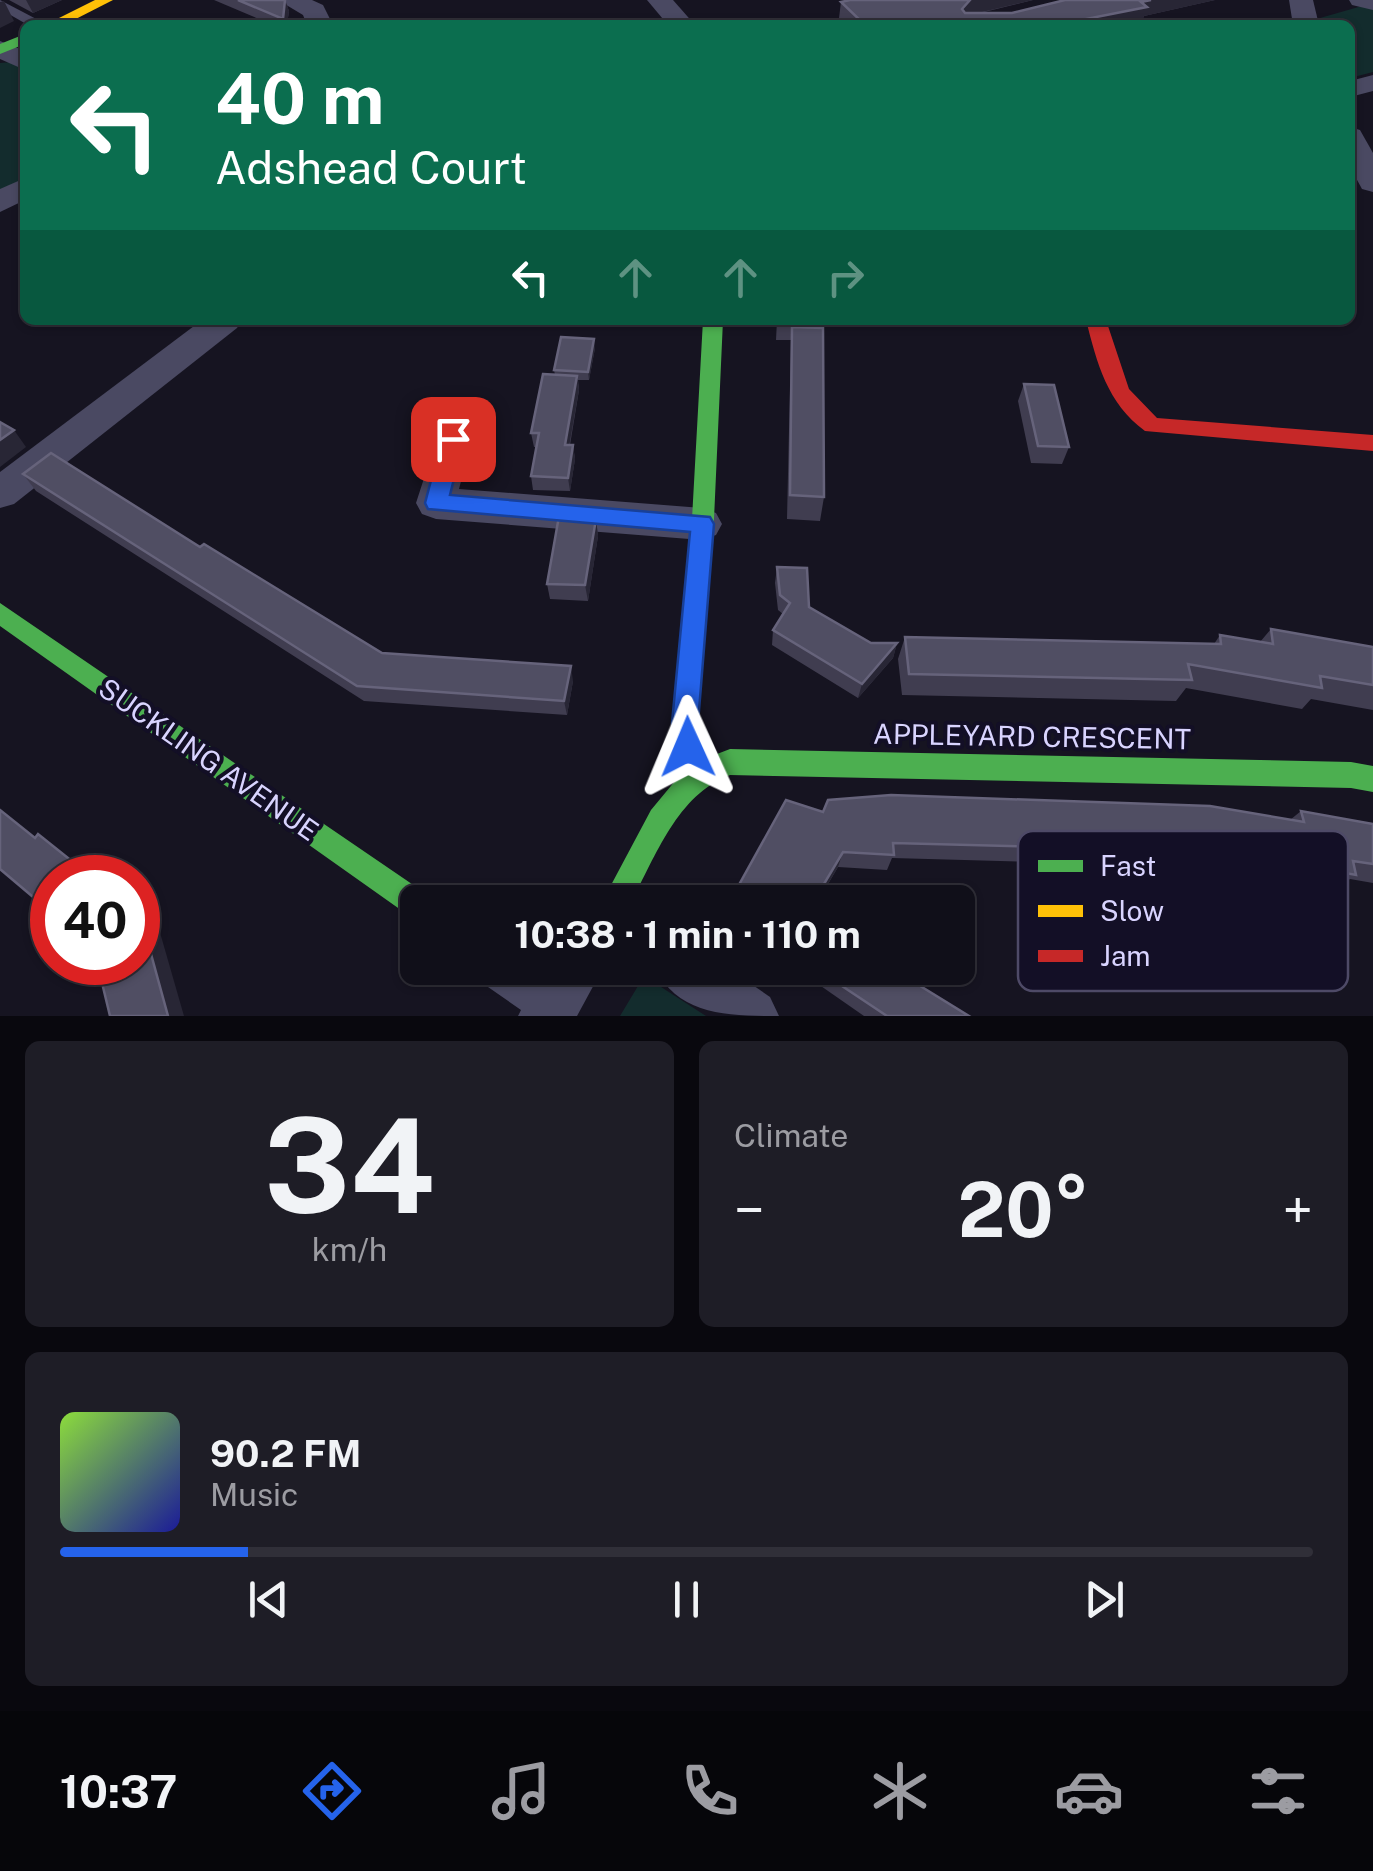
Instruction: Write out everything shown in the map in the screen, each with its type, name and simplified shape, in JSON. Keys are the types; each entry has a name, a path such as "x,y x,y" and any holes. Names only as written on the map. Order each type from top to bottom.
{"street":[{"path":"63,20 106,0"},
{"path":"290,0 314,10 318,20"},
{"path":"659,0 677,20"},
{"path":"1361,0 1373,3"},
{"path":"1355,146 1373,184"},
{"path":"0,493 218,325"},
{"path":"626,885 673,803 694,779 685,723 714,325"},
{"path":"1098,325 1122,404 1133,417 1152,425 1373,443"},
{"path":"453,439 436,503 702,524"},
{"name":"SUCKLING AVENUE","path":"0,613 400,892"},
{"name":"APPLEYARD CRESCENT","path":"694,779 720,764 750,760 1170,768 1373,779"},
{"path":"706,985 751,1016"}],"lane":[{"path":"0,4 28,20"}],"green space":[{"path":"1362,6 1373,9 1373,72 1355,77 1355,20 1320,18"},
{"path":"0,63 20,66 20,185 0,197"},
{"path":"639,985 658,985 706,1016 620,1016"}],"building":[{"path":"238,0 285,0 283,19"},
{"path":"970,0 962,9 965,13 1012,13 1065,0 1151,0 1141,2 1147,7 1081,20 860,20 841,2"},
{"path":"792,327 823,328 824,497 790,495"},
{"path":"561,337 594,339 588,372 554,370"},
{"path":"543,374 577,376 565,445 573,445 568,478 531,476 539,433 531,433"},
{"path":"1024,384 1054,385 1069,447 1038,446"},
{"path":"0,422 14,430 0,440"},
{"path":"51,453 200,547 204,544 382,653 571,666 564,701 357,686 23,474"},
{"path":"559,516 596,519 585,585 547,584"},
{"path":"777,567 807,568 809,607 871,643 897,643 862,684 773,630 790,603 780,595"},
{"path":"1271,629 1373,647 1373,685 1320,676 1322,688 1188,664 1192,680 909,674 905,637 1221,644 1220,635 1273,644"},
{"path":"891,795 1210,806 1304,822 1301,811 1373,824 1373,864 1353,861 1356,875 1348,874 1348,831 1018,831 1018,846 893,843 894,855 843,852 823,885 739,885 786,800 823,812 828,800"},
{"path":"0,810 64,855 30,855 30,894 0,869"},
{"path":"103,985 159,985 168,1016 110,1016"},
{"path":"840,985 919,985 969,1016 887,1016"}],"traffic: fast":[{"path":"0,50 20,40"},
{"path":"694,779 685,723 703,519 713,325"},
{"path":"0,613 400,892"},
{"path":"625,885 675,800 709,770 730,762 1351,775 1373,779"}],"traffic: slow":[{"path":"63,20 106,0"}],"traffic: jam":[{"path":"1097,325 1120,392 1128,405 1152,425 1373,443"}],"route":[{"path":"453,439 436,503 702,524 685,723 688,747"}]}
